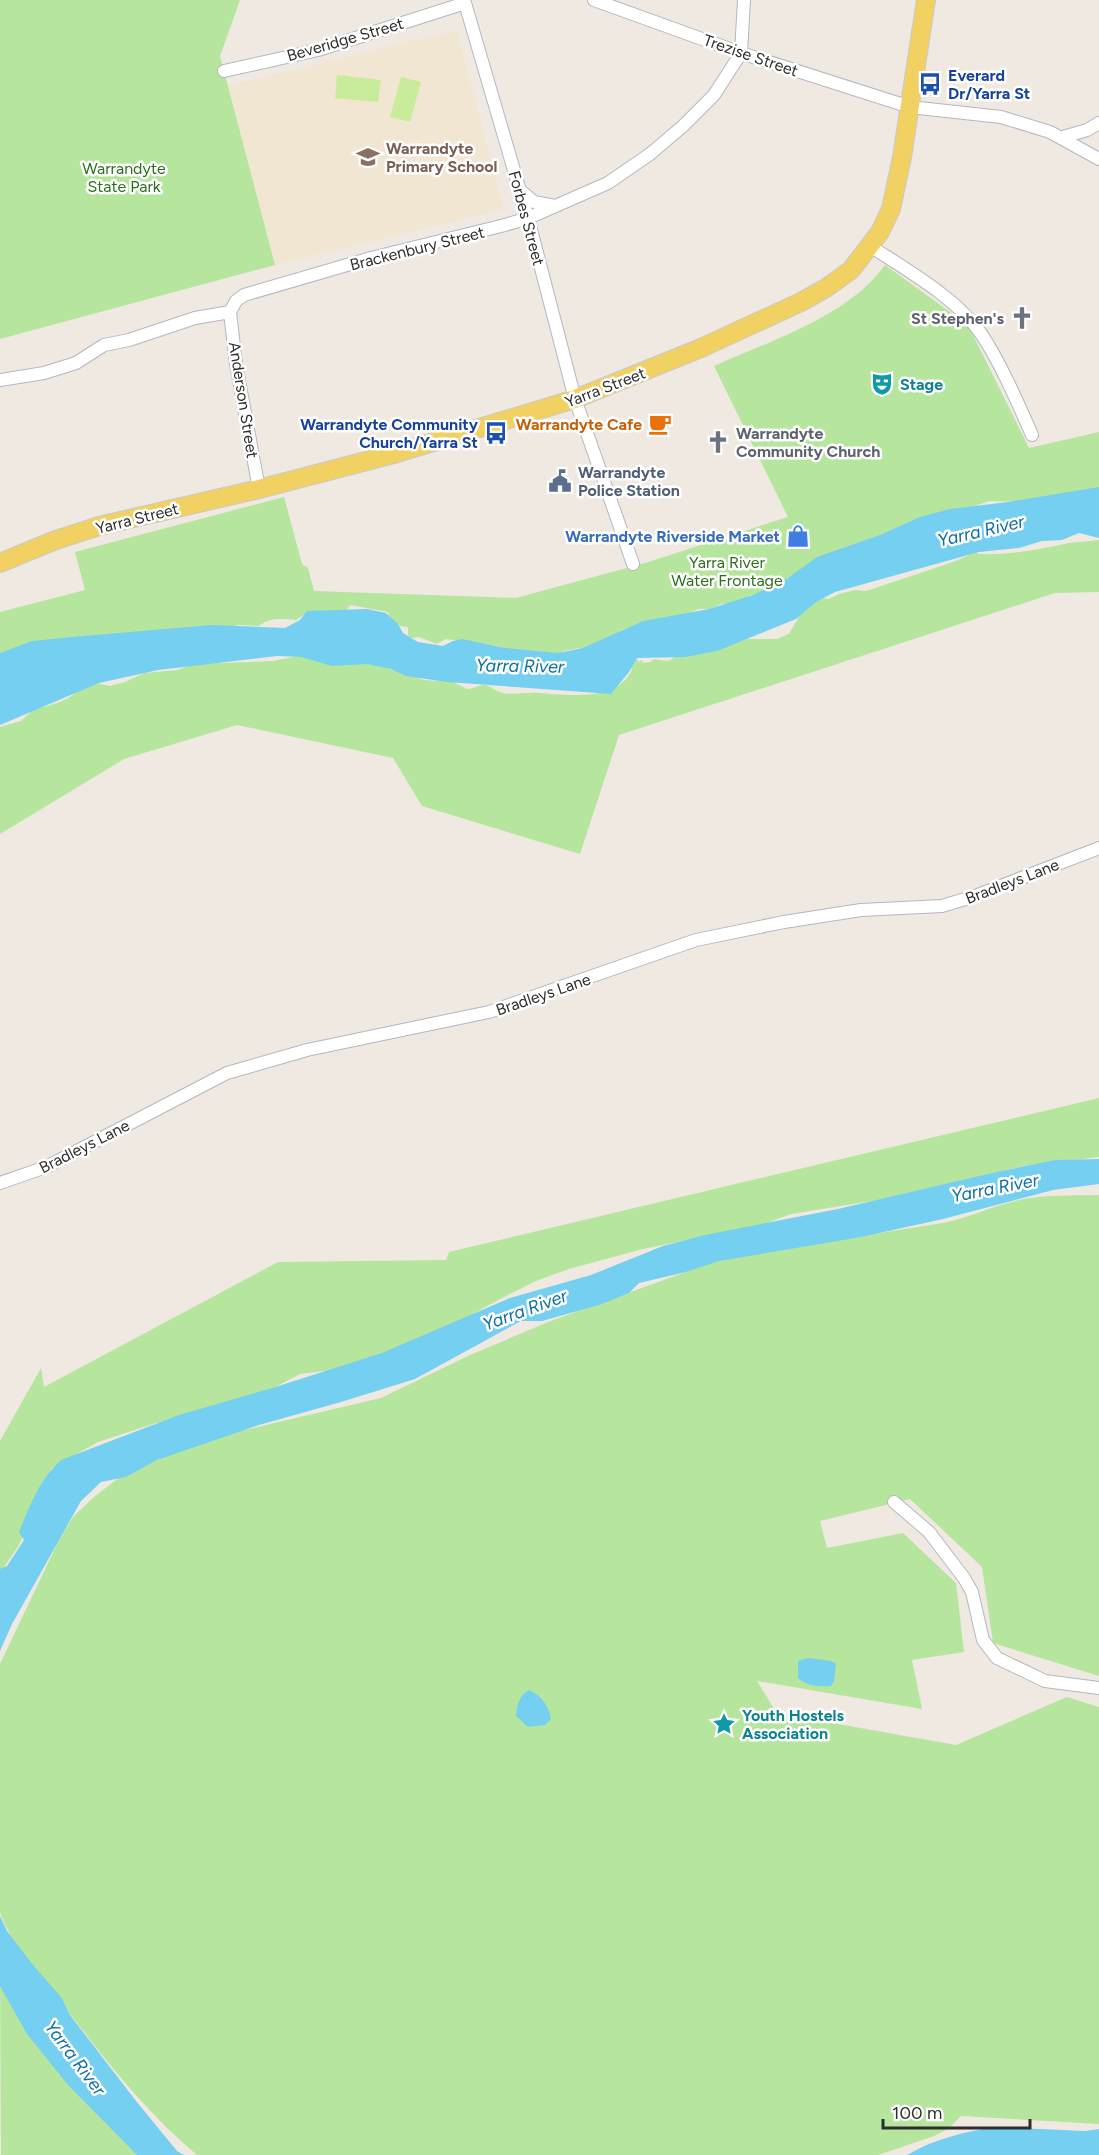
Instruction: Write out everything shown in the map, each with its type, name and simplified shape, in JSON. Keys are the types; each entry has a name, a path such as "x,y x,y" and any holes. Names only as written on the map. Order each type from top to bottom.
{"main road":[{"name":"Yarra Street","path":"0,563 53,541 99,526 259,489 397,453 575,399 678,358 801,302 826,288 851,270 880,232 891,209 897,186 926,0"}],"street":[{"name":"Trezise Street","path":"594,0 741,53 910,107 1001,117 1063,137 1099,159"},
{"name":"Brackenbury Street","path":"230,312 236,301 244,295 371,258 528,218 608,183 650,154 714,95 741,53 744,0"},
{"name":"Beveridge Street","path":"224,70 318,50 465,3"},
{"name":"Forbes Street","path":"465,3 520,189 575,399 633,564"},
{"path":"1063,137 1087,130 1099,123"},
{"path":"520,189 534,202 555,206"},
{"path":"870,246 927,284 952,304 981,334 1011,387 1032,435"},
{"path":"0,380 44,373 76,363 104,345 138,337 195,318 230,312"},
{"name":"Anderson Street","path":"230,312 238,374 259,489"},
{"name":"Bradleys Lane","path":"0,1183 46,1167 227,1073 307,1050 489,1012 696,940 784,922 861,910 942,906 975,896 1099,848"},
{"path":"894,1502 928,1532 964,1578 972,1592 983,1640 997,1658 1045,1681 1099,1688"}],"shaded area":[{"name":"Warrandyte Primary School","path":"457,30 503,209 275,265 228,86"}],"green space":[{"name":"Warrandyte State Park","path":"0,0 240,0 220,56 275,265 0,339"},
{"path":"337,75 381,80 378,102 335,98"},
{"path":"401,77 421,82 410,122 390,117"},
{"name":"Yarra River Water Frontage","path":"885,265 968,325 1029,448 1099,432 1099,492 1023,502 989,501 841,552 821,556 816,562 758,595 750,595 745,599 710,609 698,609 680,617 663,618 621,630 603,644 585,652 580,648 563,651 548,663 497,646 446,639 437,644 419,637 411,638 408,635 408,627 395,623 388,612 350,605 346,611 304,615 296,620 272,620 259,626 240,625 0,657 0,612 85,590 75,552 284,497 302,564 308,568 314,591 516,598 645,563 788,517 714,366 783,337 830,313 870,283"},
{"path":"1099,540 1099,592 1055,593 619,735 580,854 422,806 393,758 237,725 124,759 0,834 0,727 21,721 35,708 55,704 69,697 83,684 91,682 110,686 144,673 178,670 192,664 273,661 298,656 372,663 424,680 453,682 467,689 485,685 507,694 592,694 605,692 625,680 632,669 630,666 635,657 643,663 654,659 667,661 682,649 736,639 777,639 789,634 800,615 822,598 829,599 855,590 866,591 976,552 979,554 1012,553 1073,542"},
{"path":"1099,1098 1099,1157 1024,1166 878,1200 791,1214 761,1225 643,1249 569,1269 536,1281 400,1350 332,1370 300,1374 264,1393 210,1410 156,1423 98,1442 52,1468 19,1545 0,1573 0,1441 41,1368 44,1387 278,1262 446,1260 449,1252"},
{"path":"1099,1195 1099,1676 993,1643 982,1567 910,1499 820,1521 827,1548 903,1533 956,1583 964,1652 912,1660 922,1709 757,1681 781,1720 782,1714 956,1745 1067,1697 1099,1707 1099,2124 961,2116 948,2129 934,2136 878,2155 197,2155 177,2138 107,2061 26,1958 11,1936 0,1912 0,1664 58,1542 73,1517 94,1497 133,1467 198,1441 381,1398 468,1356 548,1322 727,1257 943,1223 1025,1199 1046,1196"},
{"path":"0,1969 109,2126 139,2155 1,2155"}],"water":[{"name":"Yarra River","path":"1099,487 1099,538 1079,533 1062,540 1042,541 1019,548 979,552 835,592 816,602 796,619 717,651 685,657 637,658 611,694 447,682 406,676 391,669 367,664 332,666 301,657 277,656 158,670 99,683 0,725 0,653 32,641 212,625 285,628 300,620 307,611 367,609 386,613 398,624 403,633 418,642 443,646 462,639 505,648 558,653 583,648 643,621 709,609 753,595 788,578 817,557 880,535 920,517 950,509"},
{"name":"Yarra River","path":"1099,1159 1099,1184 1053,1190 943,1219 861,1237 719,1261 686,1272 639,1283 629,1293 599,1305 542,1321 521,1321 415,1379 259,1425 157,1460 126,1477 101,1482 81,1501 12,1624 0,1651 0,1569 7,1566 24,1540 19,1532 31,1503 47,1476 61,1460 179,1415 382,1353 510,1298 591,1275 663,1246 1055,1160"},
{"path":"808,1658 831,1661 836,1664 834,1681 831,1686 813,1685 798,1678 798,1661"},
{"path":"529,1690 541,1698 548,1710 551,1719 545,1725 528,1727 516,1716 521,1698"},
{"name":"Yarra River","path":"0,1916 7,1931 61,1997 70,2015 136,2101 177,2151 184,2155 137,2155 68,2085 27,2034 0,1986"},
{"path":"995,2127 1085,2131 1099,2129 1099,2155 907,2155 949,2137"}],"place":[{"name":"Everard Dr/Yarra St","path":"930,84"},
{"name":"Warrandyte Primary School","path":"368,157"},
{"name":"St Stephen's","path":"1022,318"},
{"name":"Stage","path":"882,384"},
{"name":"Warrandyte Cafe","path":"660,424"},
{"name":"Warrandyte Community Church/Yarra St","path":"496,433"},
{"name":"Warrandyte Community Church","path":"718,442"},
{"name":"Warrandyte Police Station","path":"560,481"},
{"name":"Warrandyte Riverside Market","path":"798,536"},
{"name":"Youth Hostels Association","path":"724,1724"}]}
